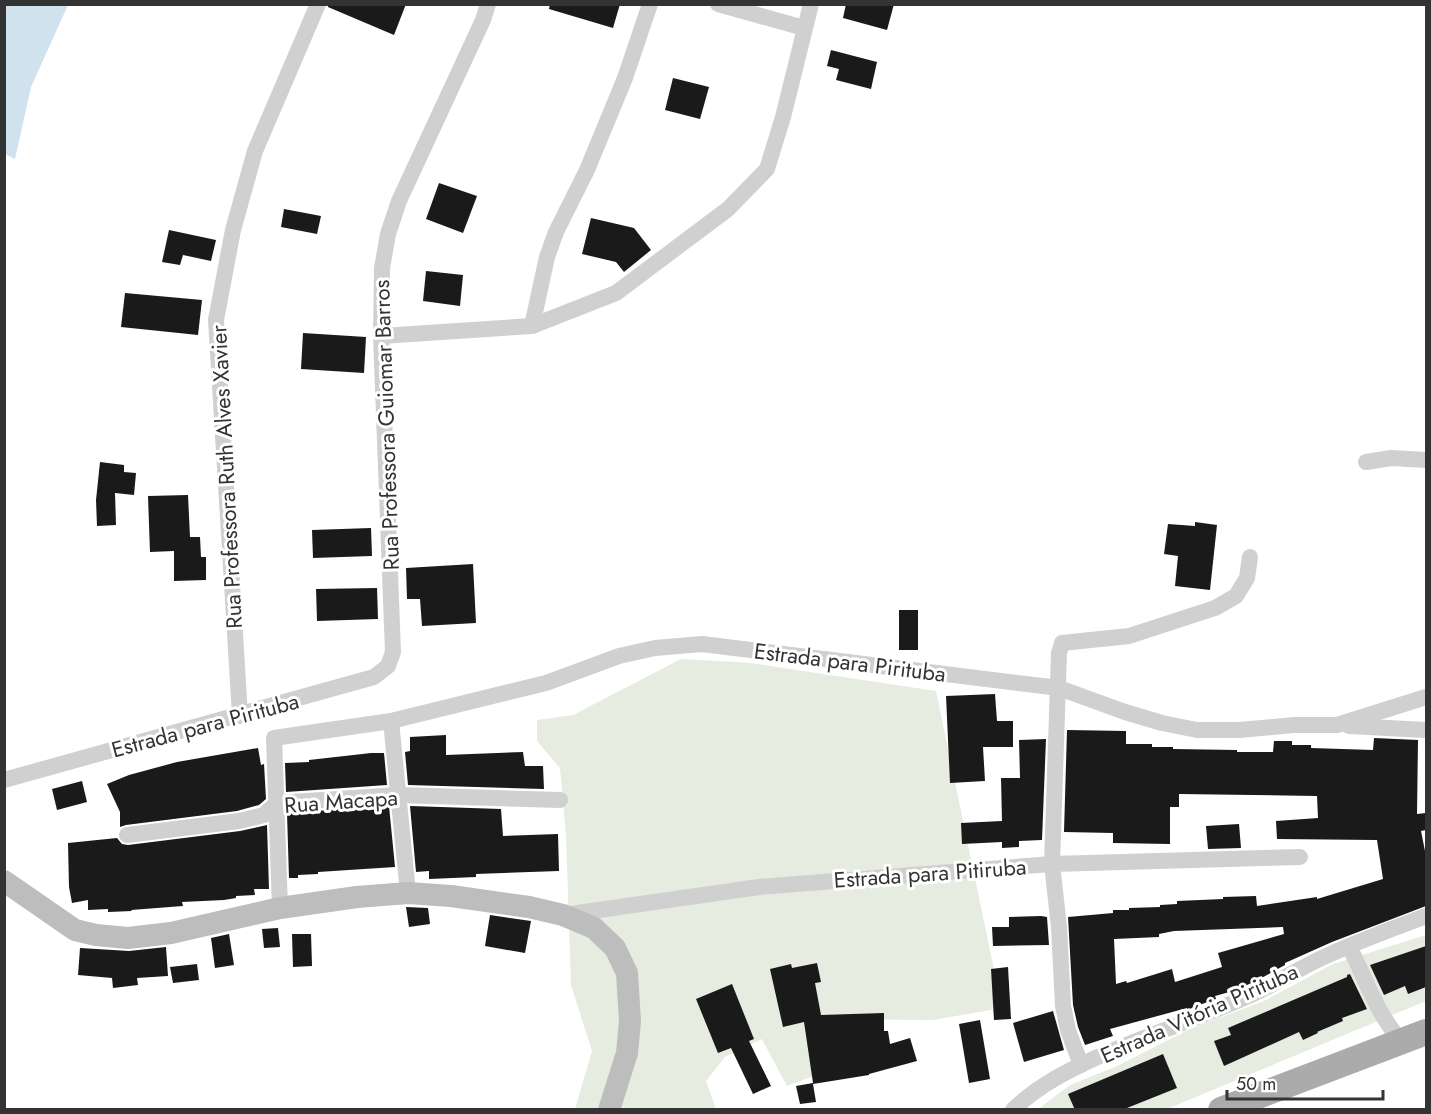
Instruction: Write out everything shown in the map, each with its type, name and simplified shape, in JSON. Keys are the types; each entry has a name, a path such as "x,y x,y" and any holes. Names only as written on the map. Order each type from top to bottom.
{"main road":[{"path":"4,882 75,930 96,935 128,938 171,933 280,908 357,897 408,893 518,905 563,915 594,928 615,948 627,973 630,1021 627,1053 609,1110"},
{"path":"1221,1110 1426,1032"}],"street":[{"name":"Rua Professora Ruth Alves Xavier","path":"240,716 216,320 233,231 255,151 318,4"},
{"name":"Rua Professora Guiomar Barros","path":"393,652 381,336 382,268 388,234 399,201 483,20 488,4"},
{"path":"531,326 547,257 556,232 587,170 621,88 650,4"},
{"path":"718,4 804,28"},
{"path":"381,336 531,326 616,293 728,209 767,169 783,117 811,4"},
{"path":"1366,462 1391,458 1426,460"},
{"path":"1081,1065 1065,1019 1052,864 1059,653 1062,643 1128,636 1215,608 1236,596 1247,578 1250,557"},
{"name":"Estrada para Pirituba","path":"277,803 274,738 391,721 546,683 619,656 655,648 702,644 1059,688 1125,712 1197,730 1336,725 1426,697"},
{"name":"Estrada para Pirituba","path":"4,780 374,677 388,666 393,652"},
{"path":"391,721 408,893"},
{"path":"1336,725 1426,730"},
{"name":"Rua Macapa","path":"127,835 218,824 264,815 277,803 398,795 560,800"},
{"path":"277,803 280,908"},
{"name":"Estrada para Pitiruba","path":"563,915 759,887 1052,864 1300,857"},
{"name":"Estrada Vitória Pirituba","path":"1012,1110 1021,1101 1059,1076 1081,1065 1136,1040 1253,994 1323,957 1426,916"},
{"path":"1349,946 1383,1017 1402,1042"}],"shaded area":[{"path":"681,659 751,663 936,691 1002,1008 933,1020 818,1019 824,1072 787,1086 762,1039 725,1057 706,1081 716,1109 575,1109 592,1051 571,985 566,835 560,768 537,741 537,720 573,715"},
{"path":"1426,935 1426,1001 1167,1109 1037,1110 1070,1085 1115,1067 1188,1030 1266,1000 1333,964"}],"water":[{"path":"4,5 68,5 31,87 15,159 5,154"}],"building":[{"path":"328,4 406,4 394,35 328,7"},
{"path":"550,4 620,4 613,28 549,9"},
{"path":"846,4 894,4 887,30 843,18"},
{"path":"831,50 877,62 871,89 836,80 839,69 827,66"},
{"path":"673,78 709,87 700,119 665,110"},
{"path":"439,183 477,196 463,233 426,219"},
{"path":"284,209 321,216 317,234 281,227"},
{"path":"591,218 634,228 651,250 624,272 616,262 582,254"},
{"path":"169,230 216,240 211,261 183,255 180,265 162,262"},
{"path":"426,271 463,275 460,306 423,301"},
{"path":"125,293 202,300 198,335 121,327"},
{"path":"303,333 366,337 364,373 301,369"},
{"path":"100,462 124,465 124,472 136,473 134,495 115,493 116,525 97,526 96,500"},
{"path":"188,495 190,537 200,537 201,557 206,557 206,580 174,581 174,551 150,552 148,496"},
{"path":"1195,522 1217,525 1210,590 1175,586 1178,556 1164,554 1168,524 1195,526"},
{"path":"371,528 372,556 313,558 312,530"},
{"path":"473,564 476,623 422,626 420,599 407,599 406,568"},
{"path":"377,588 378,619 317,621 316,589"},
{"path":"899,610 918,610 918,650 899,650"},
{"path":"995,694 997,721 1013,721 1013,747 983,747 985,781 950,783 946,696"},
{"path":"1067,730 1126,731 1126,744 1152,744 1152,747 1173,747 1173,749 1237,750 1237,752 1273,752 1274,741 1292,741 1292,745 1311,745 1311,748 1373,750 1374,738 1418,740 1417,814 1426,813 1426,830 1421,831 1426,856 1426,906 1332,942 1285,963 1256,981 1215,996 1216,999 1187,1010 1187,1008 1110,1029 1113,1036 1085,1045 1073,1005 1068,917 1113,913 1113,910 1129,910 1129,908 1160,907 1160,905 1177,904 1177,901 1223,899 1223,897 1256,896 1257,906 1317,897 1317,899 1383,879 1377,840 1277,839 1276,821 1318,818 1317,796 1179,794 1179,807 1170,807 1170,844 1113,843 1113,833 1064,832","holes":["1283,927 1284,934 1218,953 1222,967 1175,982 1172,969 1127,983 1126,981 1116,984 1114,939 1159,937 1159,934 1174,931"]},
{"path":"446,735 446,755 523,752 525,766 543,766 544,789 408,785 405,752 410,751 410,737"},
{"path":"1046,739 1042,840 1019,841 1019,847 1002,848 1002,842 962,844 961,823 1002,821 1001,778 1020,778 1019,740"},
{"path":"258,748 261,765 264,764 266,799 259,805 237,811 120,827 120,812 107,784 129,775 177,762"},
{"path":"384,753 387,785 286,792 285,763"},
{"path":"82,781 87,802 57,810 52,789"},
{"path":"389,806 395,867 318,872 318,874 289,878 287,813"},
{"path":"410,806 501,809 503,836 558,834 559,871 476,874 476,877 429,879 429,871 416,872"},
{"path":"1239,824 1241,848 1208,849 1206,826"},
{"path":"267,825 269,889 254,889 255,895 236,896 236,898 224,900 182,902 183,906 132,911 88,910 88,900 72,903 69,887 68,843 117,838 122,844 128,845 240,831"},
{"path":"406,907 428,908 430,924 409,927"},
{"path":"490,915 531,921 525,953 485,946"},
{"path":"1009,917 1047,917 1049,945 993,946 992,927 1009,927"},
{"path":"278,928 280,947 264,948 262,929"},
{"path":"229,934 234,965 215,968 211,938"},
{"path":"292,934 311,934 312,966 293,967"},
{"path":"1426,946 1426,987 1408,994 1405,986 1384,995 1370,965"},
{"path":"166,947 168,976 137,978 138,985 113,988 112,978 78,975 80,948 129,951"},
{"path":"817,963 821,982 815,983 821,1015 884,1013 884,1031 888,1031 890,1044 910,1038 917,1061 869,1075 813,1084 816,1102 800,1104 796,1086 813,1083 804,1022 783,1027 770,969 791,964 792,968"},
{"path":"197,964 199,980 173,983 170,967"},
{"path":"1008,967 1011,1019 994,1020 991,969"},
{"path":"1350,974 1367,1009 1342,1018 1343,1021 1303,1040 1299,1032 1224,1066 1214,1041 1231,1035 1228,1028"},
{"path":"732,984 754,1039 749,1041 771,1086 753,1094 731,1048 718,1053 696,999"},
{"path":"1053,1011 1064,1050 1024,1062 1013,1023"},
{"path":"980,1020 990,1079 969,1083 959,1024"},
{"path":"1163,1054 1177,1088 1122,1110 1075,1110 1068,1094"}]}
